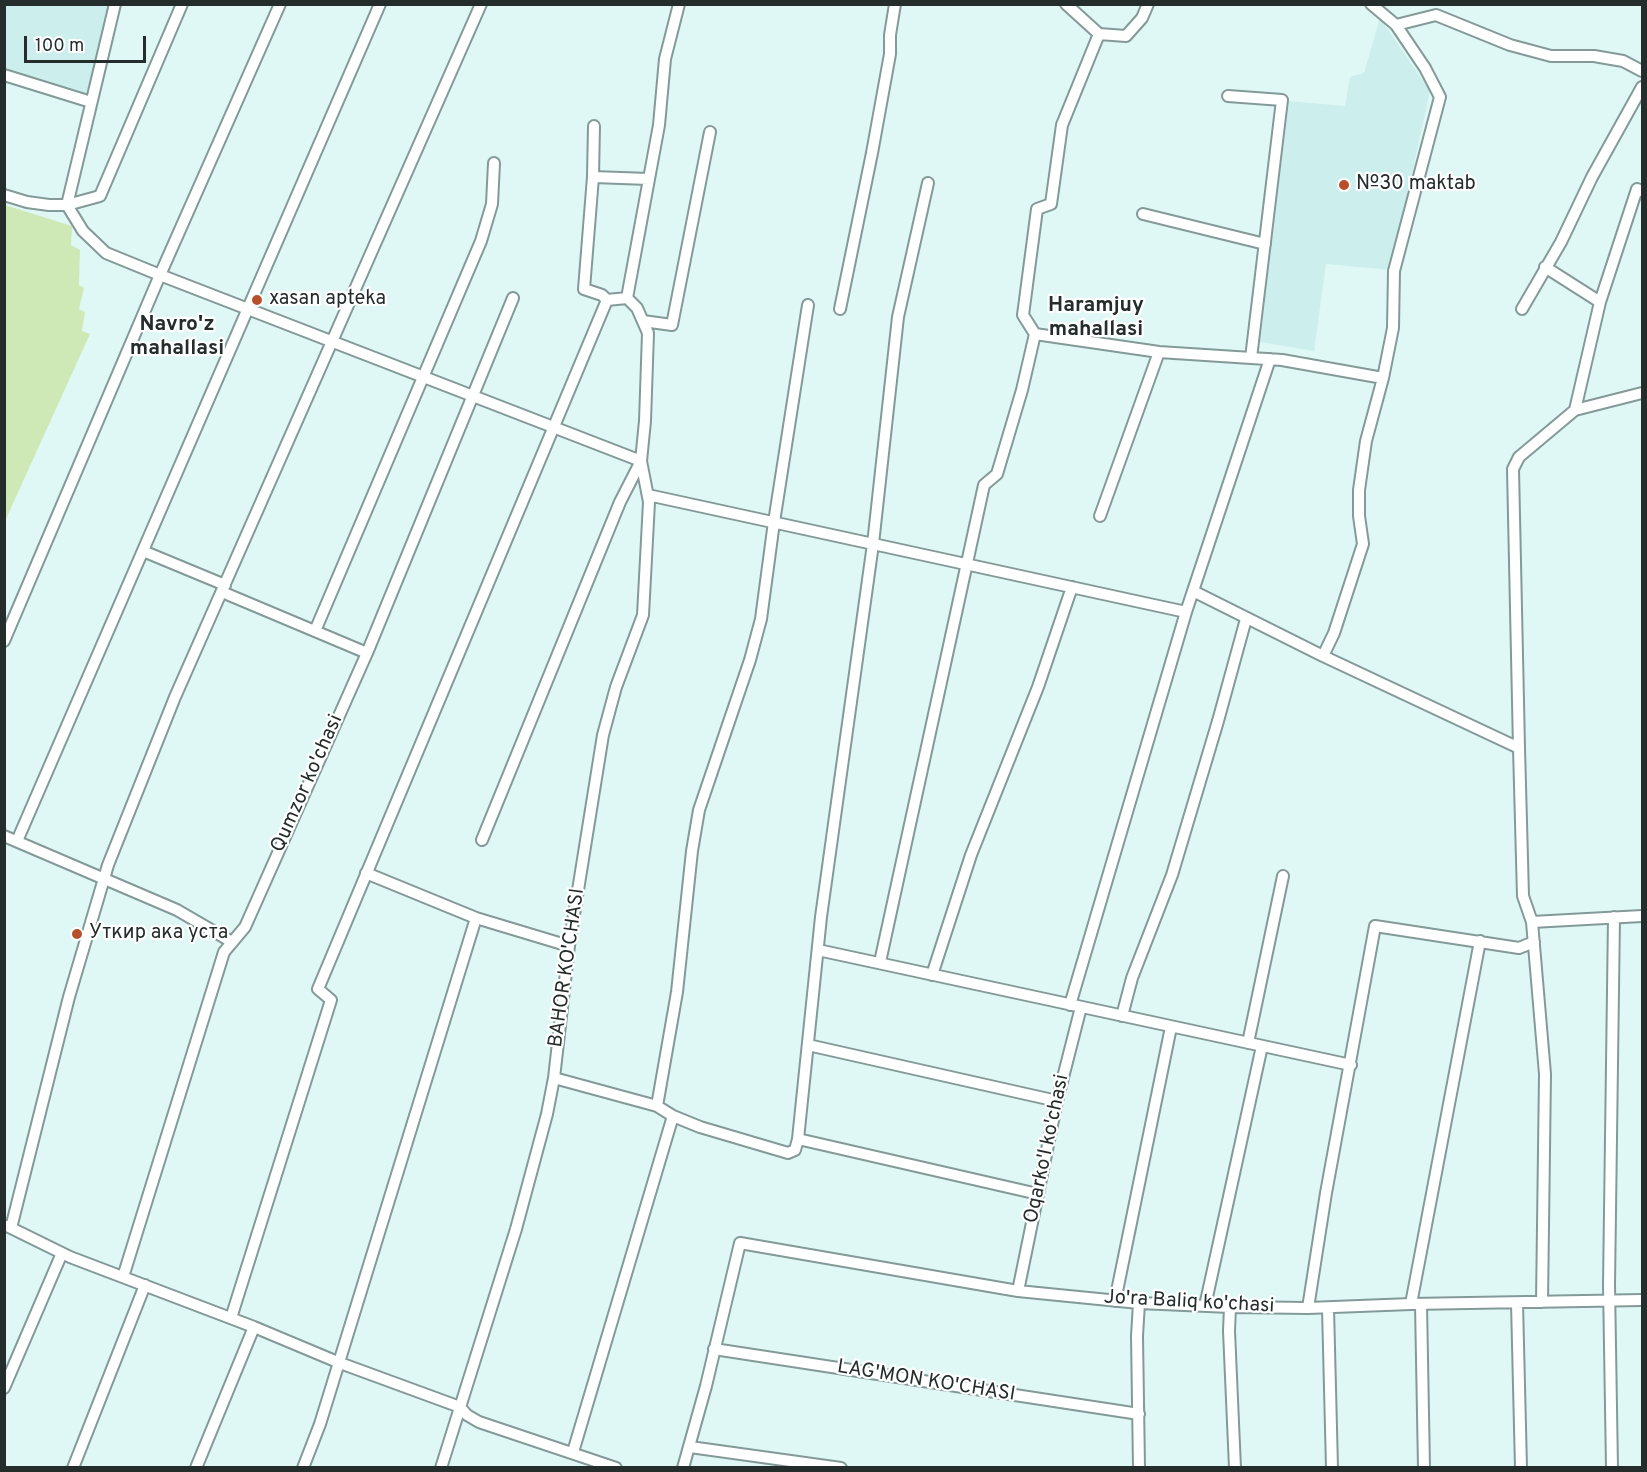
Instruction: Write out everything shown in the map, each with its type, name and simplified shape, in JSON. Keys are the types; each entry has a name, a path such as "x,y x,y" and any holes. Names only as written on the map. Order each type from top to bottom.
{"street":[{"path":"116,4 67,205 83,231 106,253 641,461"},
{"path":"4,195 27,202 67,205 100,196 182,4"},
{"path":"4,641 160,275 280,4"},
{"path":"17,841 380,4"},
{"path":"481,4 175,697 104,879 69,997 8,1227 62,1253 254,1327 340,1363 460,1407 467,1415 479,1422 616,1467"},
{"path":"627,298 659,125 665,59 679,4"},
{"path":"840,309 876,131 890,54 890,35 896,4"},
{"path":"1066,4 1099,34 1126,36 1142,18 1148,4"},
{"path":"1323,656 1335,633 1363,544 1359,516 1359,490 1366,441 1383,378 1393,328 1394,271 1440,97 1425,68 1396,25 1371,4"},
{"path":"1396,25 1436,15 1510,45 1551,56 1594,56 1623,61 1642,71"},
{"path":"880,962 984,485 997,474 1022,390 1035,334 1023,315 1037,208 1051,204 1062,125 1099,34"},
{"path":"4,75 91,102"},
{"path":"1522,309 1642,87"},
{"path":"1228,96 1282,100 1251,358"},
{"path":"594,126 593,177 584,289 602,295 607,300"},
{"path":"643,321 672,325 710,132"},
{"path":"315,631 481,241 492,204 494,163"},
{"path":"593,177 649,179"},
{"path":"554,1078 657,1106 673,1116 700,1127 788,1153 795,1150 818,950 873,544 898,317 928,183"},
{"path":"1575,410 1600,302 1637,189 1642,191"},
{"path":"1143,214 1265,244"},
{"path":"1545,267 1600,302"},
{"name":"Qumzor ko'chasi","path":"123,1277 224,952 245,927 367,653 513,298"},
{"path":"482,840 620,502 641,461 645,421 648,333 637,309 627,298"},
{"path":"607,300 627,298"},
{"path":"231,1318 331,1000 318,989 607,300"},
{"path":"657,1106 677,993 692,851 699,810 750,660 761,619 808,305"},
{"path":"1035,334 1159,352 1270,359 1383,378"},
{"path":"1100,516 1159,352"},
{"name":"Oqarko'l ko'chasi","path":"1018,1290 1076,1006 1186,612 1270,359"},
{"path":"1542,1302 1545,1074 1532,922 1523,896 1513,469 1519,457 1575,410 1642,393"},
{"name":"BAHOR KO'CHASI","path":"441,1467 516,1229 548,1114 569,946 603,735 616,687 643,615 649,502 641,461"},
{"path":"648,495 1186,612"},
{"path":"143,551 367,653"},
{"path":"932,975 971,855 1038,687 1072,587"},
{"path":"1193,591 1246,619 1519,748"},
{"path":"1122,1016 1132,978 1172,875 1246,619"},
{"path":"4,836 177,910 232,942"},
{"path":"366,873 476,918 569,946"},
{"path":"1248,1043 1283,876"},
{"path":"1532,922 1642,916"},
{"path":"1612,1467 1610,1300 1614,917"},
{"path":"303,1467 340,1363 476,918"},
{"path":"1308,1308 1326,1193 1375,926 1519,948 1533,942"},
{"path":"1424,1467 1416,1304 1480,941"},
{"path":"818,950 1351,1065"},
{"path":"1115,1301 1171,1027"},
{"path":"808,1045 1057,1101"},
{"path":"1205,1306 1262,1046"},
{"path":"573,1452 673,1116"},
{"path":"798,1139 1038,1194"},
{"name":"Jo'ra Baliq ko'chasi","path":"714,1349 740,1243 1018,1290 1139,1303 1230,1308 1328,1308 1642,1300"},
{"path":"4,1388 62,1253"},
{"path":"73,1467 145,1286"},
{"path":"1139,1303 1137,1336 1139,1467"},
{"path":"1517,1303 1521,1467"},
{"path":"1230,1308 1235,1467"},
{"path":"1328,1308 1332,1467"},
{"path":"196,1467 254,1327"},
{"path":"683,1467 714,1349"},
{"name":"LAG'MON KO'CHASI","path":"714,1349 1139,1414"},
{"path":"690,1447 841,1467"}],"shaded area":[{"path":"4,5 111,5 89,94 5,69"},
{"name":"№30 maktab","path":"1380,18 1430,91 1391,270 1326,264 1314,351 1260,342 1289,101 1345,106 1350,77 1364,73"}],"green space":[{"path":"5,205 72,226 71,245 80,250 79,285 84,288 79,309 85,312 82,331 90,334 5,521"}],"place":[{"name":"№30 maktab","path":"1344,185"},
{"name":"xasan apteka","path":"257,300"},
{"name":"Уткир ака уста","path":"77,934"}],"district":[{"name":"Haramjuy mahallasi","path":"1096,319"},
{"name":"Navro'z mahallasi","path":"177,338"}]}
